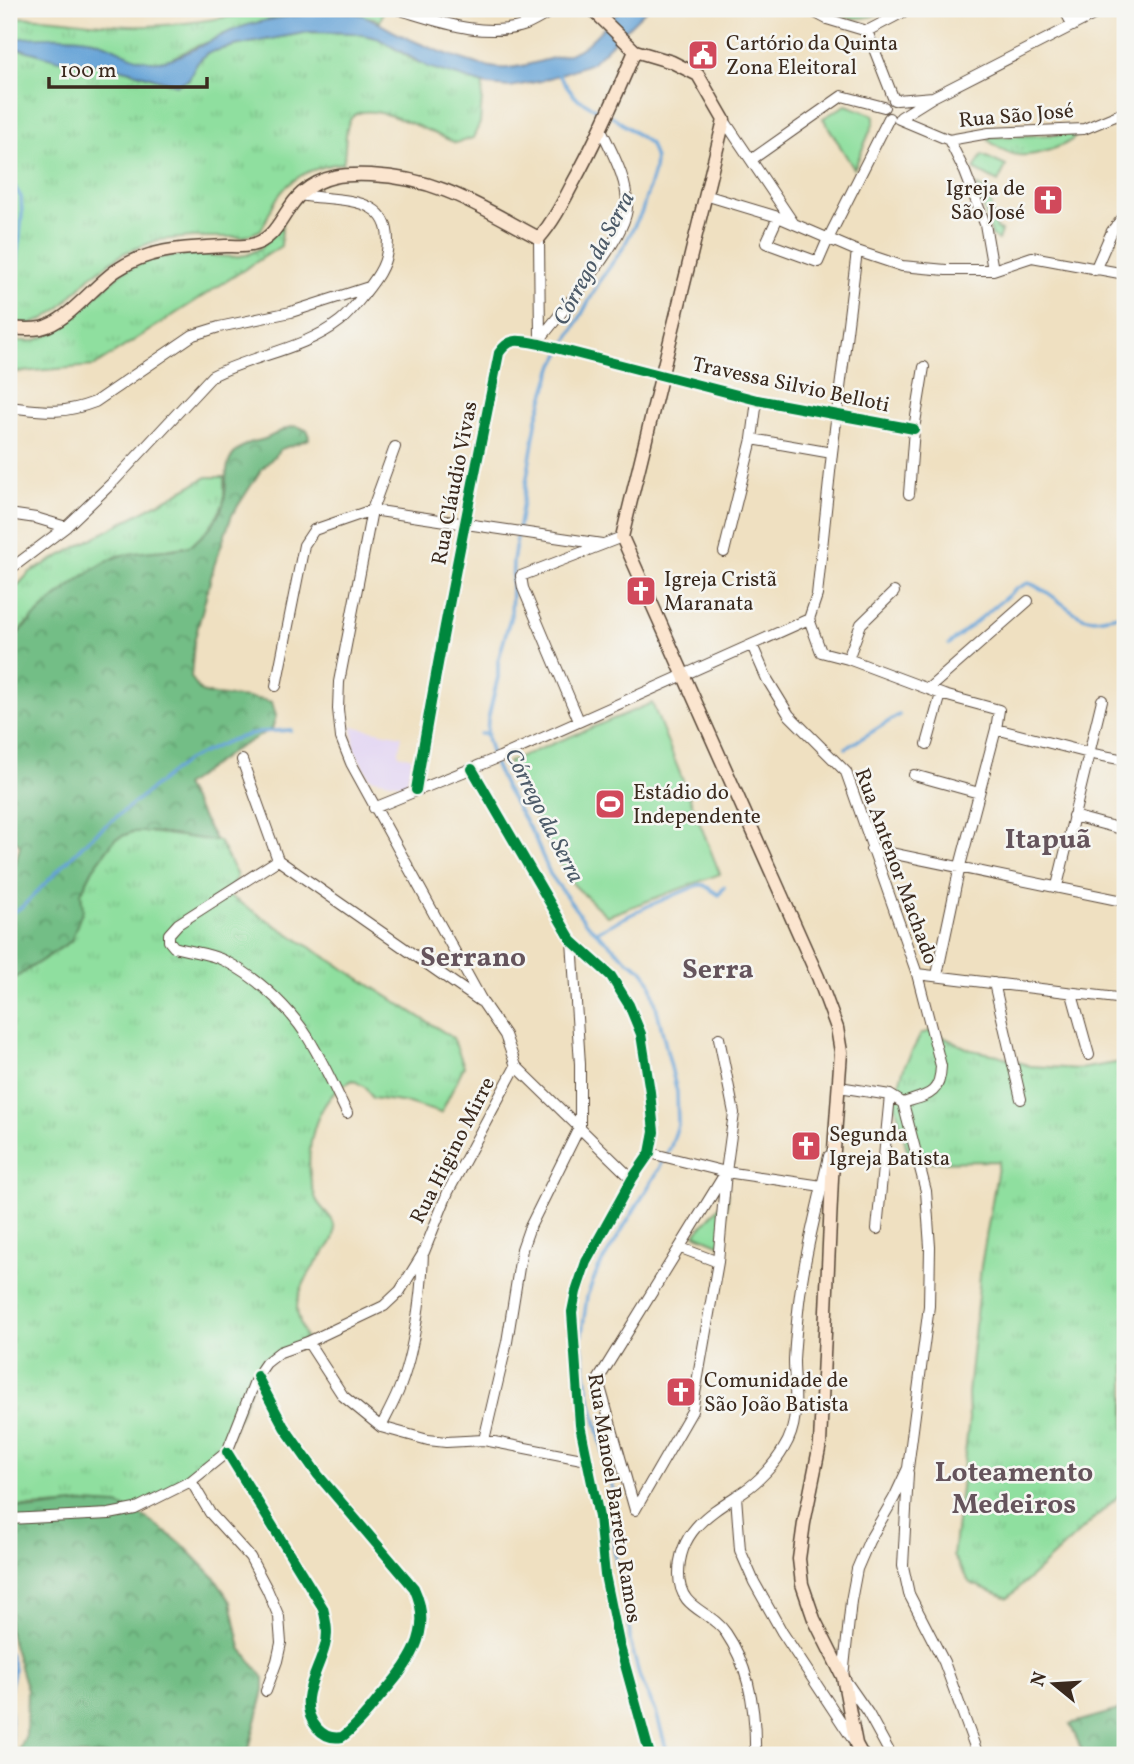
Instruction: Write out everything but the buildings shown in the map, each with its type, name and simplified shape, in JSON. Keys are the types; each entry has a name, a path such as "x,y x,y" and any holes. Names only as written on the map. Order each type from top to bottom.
{"main road":[{"path":"592,9 635,51 672,62 698,75 724,120 622,537 837,1028 841,1052 836,1129 827,1182 820,1444 799,1559 802,1584 814,1619 843,1677 859,1750"},
{"path":"9,328 42,328 56,321 117,270 143,257 180,249 251,245 264,241 272,234 299,195 318,181 334,175 390,176 444,188 466,197 539,238 558,212 603,125 635,51"}],"street":[{"path":"397,9 457,26 483,30 509,29 529,24 555,9"},
{"path":"808,9 827,19 867,31 909,9"},
{"path":"1064,9 1073,26"},
{"path":"933,97 888,102 884,107 885,114 896,118 1105,9"},
{"path":"778,217 766,243 818,262 828,239 904,108 896,100 867,31"},
{"path":"751,160 842,96 884,107"},
{"name":"Rua São José","path":"896,118 949,140 989,133 1084,129 1125,112"},
{"path":"724,120 794,224"},
{"path":"540,341 605,254 625,221 628,209 623,181 603,125"},
{"name":"Rua São José","path":"949,140 965,172 985,224 993,270"},
{"path":"9,570 66,527 113,482 212,376 293,346 339,322 370,287 381,271 387,255 388,241 383,217 376,209 365,204 299,195"},
{"path":"705,195 778,217 857,251 902,266 993,270 1032,257 1125,274"},
{"path":"1095,270 1112,231 1125,215"},
{"path":"539,238 540,341"},
{"path":"857,251 817,595 809,618 821,652 848,659 940,694 999,710 960,866 937,975"},
{"path":"9,407 64,412 79,408 95,402 193,335 219,327 291,313 370,287"},
{"name":"Rua Cláudio Vivas","path":"416,790 499,353 513,340 540,341 552,348 661,375"},
{"path":"909,494 914,429 924,367"},
{"name":"Travessa Silvio Belloti","path":"661,375 757,400 914,429"},
{"path":"724,552 752,439 757,400"},
{"path":"752,439 832,453"},
{"path":"395,447 372,510 339,682 341,738 374,808 483,1003 505,1035 516,1066 632,1179"},
{"path":"276,686 301,558 314,530 372,510 602,544"},
{"path":"9,514 36,518 66,527"},
{"path":"579,721 523,588 521,576 622,537"},
{"path":"848,659 861,624 894,592"},
{"path":"928,689 1028,601"},
{"path":"374,808 487,763 809,618"},
{"name":"Rua Antenor Machado","path":"752,645 767,679 789,715 846,772 917,974 942,1066 941,1078 937,1088 929,1095 903,1103"},
{"path":"927,744 940,694"},
{"path":"1057,887 1102,700"},
{"path":"996,729 1125,760"},
{"path":"242,760 278,860 483,1003"},
{"path":"472,769 572,941 611,976 629,1005 641,1034 650,1092 654,1132 650,1153 726,1172 827,1182 799,1301 794,1360 794,1426 784,1449 765,1473 696,1527 685,1544 679,1573 685,1599 726,1632 740,1659 753,1703 755,1755"},
{"path":"914,775 979,793"},
{"path":"1073,816 1125,830"},
{"path":"871,849 1118,900"},
{"path":"278,860 178,924 169,934 169,941 174,947 223,960 268,993 294,1019 313,1044 347,1113"},
{"path":"484,1440 507,1342 522,1249 529,1229 580,1126 580,1064 572,941"},
{"path":"917,974 1125,999"},
{"path":"994,984 1021,1099"},
{"path":"1072,994 1089,1055"},
{"path":"719,1038 734,1114 718,1262 692,1412 635,1510 598,1380 726,1172"},
{"name":"Rua Higino Mirre","path":"228,1452 257,1376 266,1363 280,1352 308,1342 384,1306 400,1291 424,1251 448,1192 516,1066"},
{"path":"839,1087 890,1095 903,1103 926,1192 930,1247 929,1306 908,1468 903,1566 909,1594 944,1662 978,1755"},
{"path":"877,1229 890,1095"},
{"name":"Rua Manoel Barreto Ramos","path":"650,1153 632,1179 586,1262 572,1312 580,1424 619,1643 650,1755"},
{"path":"681,1248 718,1262"},
{"name":"Rua Higino Mirre","path":"381,1427 399,1390 410,1350 422,1286 424,1251"},
{"path":"308,1342 343,1396 381,1427 446,1442 484,1440 587,1460"},
{"path":"9,1520 109,1514 135,1509 191,1481 228,1452 323,1608 327,1627 326,1644 309,1690 308,1713 318,1729 327,1736 342,1737 400,1674 415,1651 422,1623 421,1603 414,1588 318,1475 284,1427 257,1376"},
{"path":"891,1755 868,1713 843,1677 851,1601 858,1569 869,1541 908,1468"},
{"path":"191,1481 210,1513 250,1557 279,1618 281,1643 266,1691"},
{"path":"736,1496 740,1550 754,1582 782,1632 859,1750"}],"shaded area":[{"path":"352,726 402,736 398,754 412,758 406,785 370,778 355,752"}],"green space":[{"path":"275,9 384,9 380,22 374,18 331,12 282,18 197,46 168,60 155,62 139,60 94,40 9,39 9,18 148,26 196,22"},
{"path":"822,9 891,9 873,16 856,18 839,16"},
{"path":"309,32 353,33 377,38 417,62 483,84 480,123 473,138 456,143 385,114 358,113 348,125 343,163 314,169 289,184 274,203 261,230 244,237 158,240 124,253 90,277 59,309 42,320 31,324 9,321 9,52 21,49 110,65 177,85 189,79 197,63 207,53"},
{"path":"846,105 874,115 874,122 854,169 823,118"},
{"path":"1072,134 1075,137 1071,141 1024,155 1006,151 988,140 989,137"},
{"path":"982,155 1006,166 998,182 974,169"},
{"path":"977,186 995,194 996,198 990,199 996,229 1001,231 998,240 992,236"},
{"path":"282,225 281,246 94,366 9,373 9,341 34,341 56,332 123,271 155,258 189,254 232,257 247,255 261,248"},
{"path":"297,426 308,431 309,439 281,449 261,470 232,515 214,566 194,642 191,677 201,692 272,702 276,716 272,729 234,750 184,786 216,841 151,832 132,832 115,839 93,869 81,893 83,909 71,941 9,982 9,870 15,865 20,846 9,831 9,644 58,596 102,564 124,555 180,548 194,543 211,526 221,510 232,456 247,444"},
{"path":"207,477 224,477 224,502 206,532 191,546 117,557 57,598 22,628 9,644 9,595 30,572"},
{"name":"Estádio do Independente","path":"652,703 720,874 607,916 574,885 549,845 508,762"},
{"path":"132,832 219,841 237,876 228,895 453,1038 464,1066 441,1113 408,1103 372,1098 366,1088 353,1080 339,1088 326,1103 314,1129 309,1157 310,1172 316,1199 332,1219 335,1229 332,1242 312,1269 299,1295 297,1312 306,1339 263,1359 225,1450 184,1481 131,1511 101,1504 9,1506 9,982 71,941 81,907 81,893 93,869 115,839"},
{"path":"930,1031 971,1050 998,1055 1030,1066 1080,1069 1125,1060 1125,1490 1008,1598 970,1583 953,1556 969,1419 968,1394 981,1266 999,1161 910,1162 894,1099 905,1065 921,1034"},
{"path":"728,1196 721,1245 695,1234"},
{"path":"82,1503 118,1505 145,1517 182,1544 213,1576 231,1602 241,1648 264,1678 264,1690 249,1749 250,1755 17,1755 26,1735 27,1690 9,1631 9,1506 33,1509"},
{"path":"1125,1708 1125,1755 1084,1755 1070,1724"}],"water":[{"path":"621,9 647,9 592,63 541,81 510,87 487,85 428,67 377,38 353,33 309,32 207,53 197,63 189,79 177,85 110,65 59,60 21,49 9,52 9,39 73,37 93,40 133,57 158,61 175,57 255,23 293,16 343,12 370,18 413,41 456,57 486,66 508,68 529,65 576,51 594,38"}],"waterway":[{"name":"Córrego da Serra","path":"556,71 575,97 604,114"},
{"name":"Córrego da Serra","path":"612,116 650,144 655,159 654,171 642,211 623,248 601,279 553,367 537,418 513,561 511,615 498,661 498,677 488,719 487,737 494,763 534,836 550,874 585,922 627,960 641,969 650,981 677,1092 678,1125 671,1146 598,1269 587,1296 581,1340 588,1389 613,1491 611,1526 616,1562 628,1601 630,1641 640,1678 656,1712 668,1755"},
{"path":"9,178 21,197 16,274"},
{"path":"949,644 1016,589 1028,583 1086,618 1125,616"},
{"path":"846,748 899,715"},
{"path":"9,915 23,906 89,839 187,760 231,740 259,732 291,730"},
{"path":"480,734 488,734"},
{"path":"596,932 699,885 704,885 719,895 724,887"},
{"path":"9,1653 14,1669 9,1693"},
{"path":"9,1701 12,1755"}],"cycle path":[{"path":"416,790 445,625 499,353 503,347 512,341 540,344 757,400 914,429"},
{"path":"472,769 572,941 611,976 629,1005 641,1034 654,1132 650,1153 632,1179 586,1262 572,1312 580,1425 599,1517 605,1575 619,1643 650,1755"},
{"path":"227,1452 323,1608 327,1627 326,1641 310,1687 308,1708 320,1731 332,1737 342,1737 366,1714 408,1661 420,1634 420,1604 414,1588 318,1475 284,1427 257,1376"}],"place":[{"name":"Cartório da Quinta Zona Eleitoral","path":"703,55"},
{"name":"Igreja de São José","path":"1048,200"},
{"name":"Igreja Cristã Maranata","path":"641,591"},
{"name":"Estádio do Independente","path":"610,804"},
{"name":"Segunda Igreja Batista","path":"806,1146"},
{"name":"Comunidade de São João Batista","path":"681,1392"}],"district":[{"name":"Itapuã","path":"1048,838"},
{"name":"Serrano","path":"473,956"},
{"name":"Serra","path":"718,968"},
{"name":"Loteamento Medeiros","path":"1014,1487"}]}
